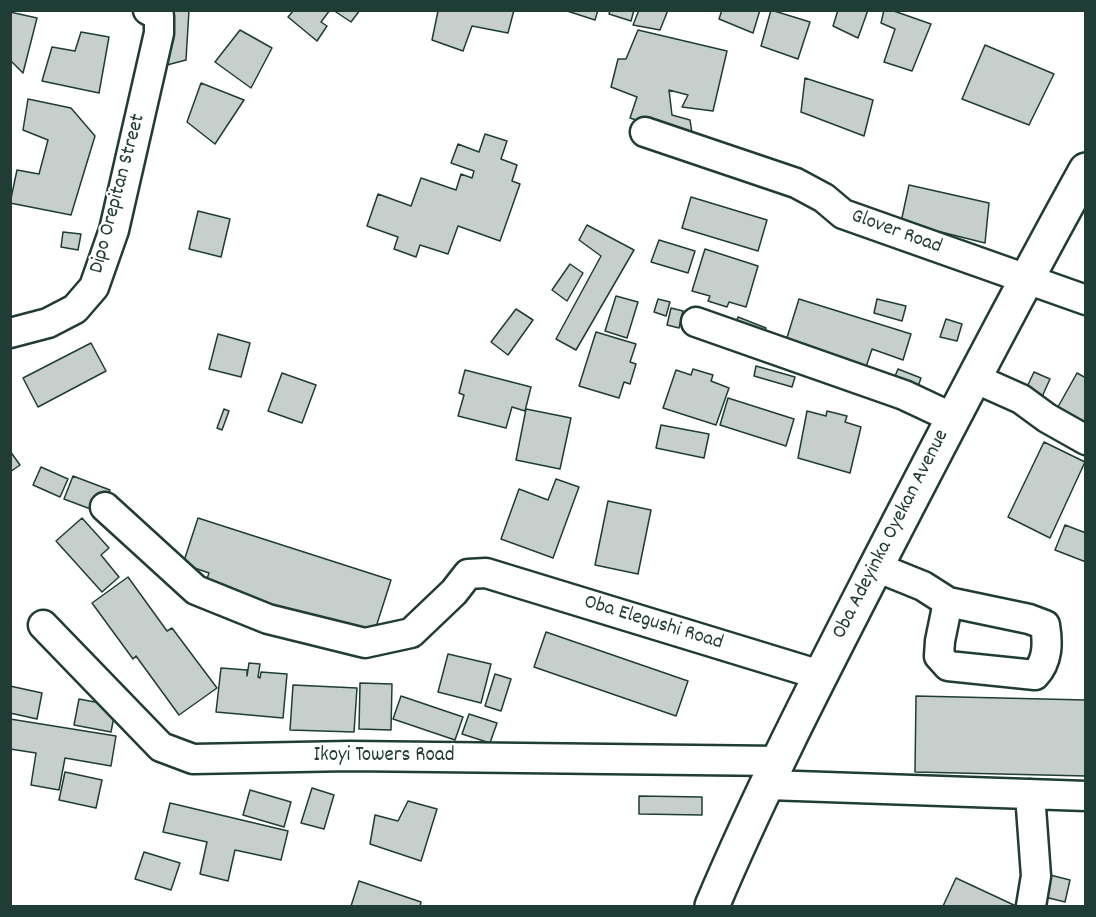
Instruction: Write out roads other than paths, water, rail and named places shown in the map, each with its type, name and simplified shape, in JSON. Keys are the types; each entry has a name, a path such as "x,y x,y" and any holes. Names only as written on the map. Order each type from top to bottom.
{"main road":[{"name":"Oba Adeyinka Oyekan Avenue","path":"712,906 733,856 820,675 1025,280 1086,170"}],"street":[{"name":"Dipo Orepitan Street","path":"10,333 48,323 75,309 94,287 114,230 159,33 159,16 148,10"},
{"name":"Glover Road","path":"645,132 796,183 824,198 843,214 1086,300"},
{"path":"696,322 904,395 953,418"},
{"path":"974,378 1021,399 1047,418 1086,440"},
{"name":"Oba Elegushi Road","path":"105,507 196,590 268,619 365,643 411,633 454,592 468,574 486,573 820,675"},
{"path":"876,567 923,586 948,602"},
{"name":"Ikoyi Towers Road","path":"43,625 161,747 193,759 350,756 774,773"},
{"path":"774,773 1030,794 1086,796"},
{"path":"1030,794 1036,876 1031,906"}]}
